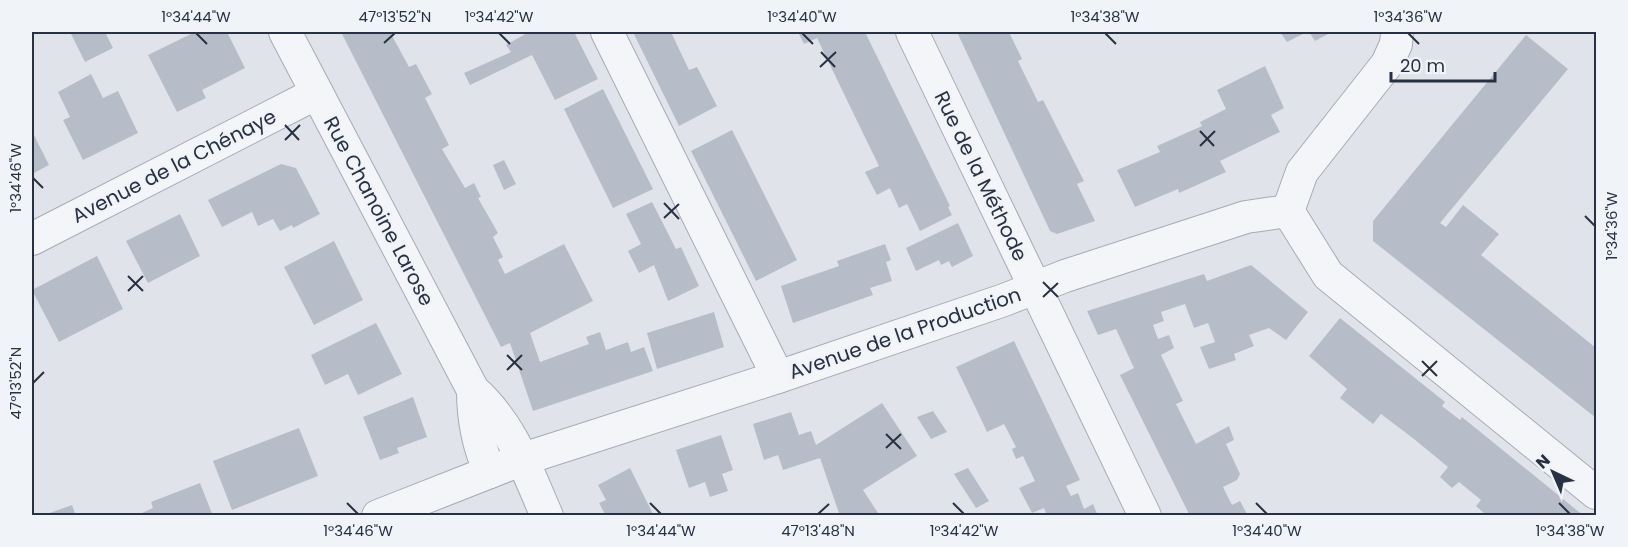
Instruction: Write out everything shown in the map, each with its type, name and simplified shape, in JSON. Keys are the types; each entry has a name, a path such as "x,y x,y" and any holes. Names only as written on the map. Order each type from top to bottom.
{"street":[{"name":"Rue Chanoine Larose","path":"285,32 473,390 485,401 517,443 547,516"},
{"path":"607,32 778,377"},
{"name":"Rue de la Méthode","path":"912,32 1145,516"},
{"path":"1397,32 1396,44 1387,64 1302,172 1288,211 1328,275 1596,493"},
{"name":"Avenue de la Chénaye","path":"32,239 317,93"},
{"name":"Avenue de la Production","path":"378,516 523,459 778,377 1246,216 1288,211"},
{"name":"Rue Chanoine Larose","path":"473,390 473,412 479,441 490,472"}],"building":[{"path":"70,32 105,32 113,48 85,62"},
{"path":"195,32 227,32 245,68 202,90 206,98 177,112 148,55"},
{"path":"341,32 390,32 409,67 416,64 432,94 425,98 449,145 442,149 465,188 474,183 481,197 478,198 498,233 493,237 503,257 498,260 505,274 564,244 593,301 530,333 540,362 589,344 586,337 600,332 606,350 628,342 631,352 644,347 653,371 533,411 510,343 501,347"},
{"path":"529,32 574,32 598,79 555,100 532,55 470,85 464,73 511,52 506,45"},
{"path":"633,32 671,32 689,70 697,67 717,106 679,126"},
{"path":"798,32 865,32 950,206 948,207 952,215 920,231 907,204 899,208 890,188 877,195 865,172 879,166 817,38 804,44"},
{"path":"957,32 1009,32 1022,59 1018,61 1038,102 1043,100 1084,181 1077,184 1095,221 1057,234 1050,231"},
{"path":"1280,32 1307,32 1287,42"},
{"path":"1309,32 1332,32 1315,41"},
{"path":"1526,35 1568,69 1440,223 1446,227 1463,205 1499,234 1481,255 1596,348 1596,418 1373,241 1373,221"},
{"path":"1265,66 1284,108 1271,115 1280,132 1220,161 1226,172 1179,193 1178,189 1135,207 1117,170 1160,152 1157,146 1202,126 1200,122 1226,109 1217,90"},
{"path":"91,74 103,98 118,91 138,133 83,160 63,120 70,117 58,92"},
{"path":"603,89 653,189 613,208 564,109"},
{"path":"732,130 797,260 756,281 691,151"},
{"path":"32,131 49,165 32,174"},
{"path":"504,160 516,184 504,190 493,165"},
{"path":"281,164 296,168 320,214 293,228 292,225 280,231 273,219 258,226 252,212 222,227 208,200"},
{"path":"652,202 676,249 681,247 699,286 668,301 654,265 639,273 628,251 641,244 626,214"},
{"path":"180,214 200,256 148,283 126,241"},
{"path":"958,223 973,256 952,267 949,261 941,265 939,260 916,271 906,248"},
{"path":"334,241 363,300 314,325 284,267"},
{"path":"885,244 891,260 886,262 892,281 870,288 873,295 793,323 781,286 839,266 837,261"},
{"path":"97,256 123,309 59,342 32,290"},
{"path":"1251,265 1308,312 1286,340 1269,328 1249,335 1254,346 1234,354 1236,360 1209,369 1200,347 1215,342 1208,323 1194,328 1185,304 1161,312 1164,321 1153,325 1158,339 1169,335 1174,348 1161,355 1183,401 1176,404 1196,444 1229,426 1234,440 1226,444 1240,474 1237,480 1223,487 1232,505 1240,501 1248,516 1190,516 1120,375 1134,368 1116,329 1098,335 1087,311 1204,274 1207,281"},
{"path":"714,312 724,347 657,369 647,333"},
{"path":"1340,318 1445,402 1442,406 1460,420 1462,417 1584,516 1487,516 1476,506 1481,500 1459,482 1452,488 1440,477 1448,467 1414,439 1381,414 1373,424 1340,398 1347,389 1309,356"},
{"path":"376,323 402,374 358,395 348,374 325,385 311,355"},
{"path":"1014,341 1080,480 1066,486 1071,496 1078,493 1084,509 1093,504 1098,516 1047,516 1044,508 1032,513 1019,488 1035,481 1023,456 1016,459 1012,449 1016,447 1004,424 987,432 956,367"},
{"path":"413,397 427,437 397,448 399,453 380,460 363,417"},
{"path":"882,403 917,456 863,490 880,516 840,516 820,458 783,470 778,455 764,460 753,424 791,412 799,435 811,431 816,445"},
{"path":"933,411 947,432 931,439 917,417"},
{"path":"299,428 318,476 232,510 213,461"},
{"path":"721,435 733,470 722,474 728,491 710,497 705,482 689,488 676,450"},
{"path":"630,468 654,516 606,516 599,503 606,500 598,485"},
{"path":"968,468 989,501 976,508 954,474"},
{"path":"200,483 213,516 135,516 153,508 151,502"},
{"path":"72,505 76,516 44,516 44,515"}]}
